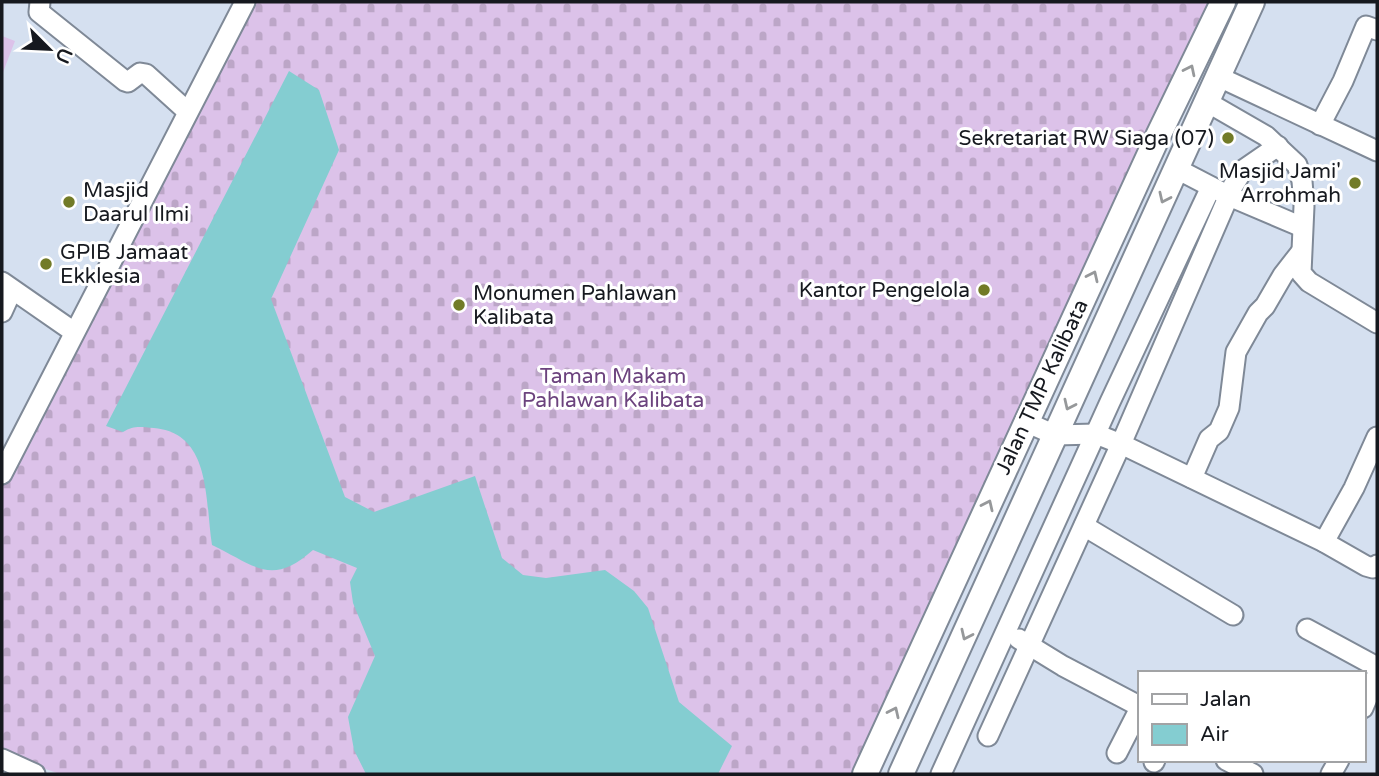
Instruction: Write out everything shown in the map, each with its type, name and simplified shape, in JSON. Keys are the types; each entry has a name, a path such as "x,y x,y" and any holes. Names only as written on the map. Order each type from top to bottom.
{"main road":[{"name":"Jalan TMP Kalibata","path":"865,774 1158,136 1223,2"},
{"name":"Jalan TMP Kalibata","path":"901,774 1252,2"},
{"path":"1158,136 1160,144 1170,152 1178,154 1180,161"},
{"path":"953,581 966,574 972,575 981,580 986,591"}],"street":[{"path":"40,2 39,12 125,81 128,82 140,73 146,74 188,113"},
{"path":"2,474 245,2"},
{"path":"1320,125 1366,26 1377,30"},
{"path":"1219,77 1377,151"},
{"path":"1207,102 1266,136 1297,165 1302,180 1301,273 1309,282 1377,323"},
{"path":"988,736 1121,444 1229,196 1243,170 1278,146"},
{"path":"1180,161 1211,187 1302,227"},
{"path":"941,774 1211,187"},
{"path":"1192,478 1209,439 1219,431 1229,408 1236,352 1258,313 1301,251"},
{"path":"2,312 7,286 74,332"},
{"path":"1026,422 1055,435 1096,435 1121,444 1374,569"},
{"path":"1324,542 1354,488 1377,437"},
{"path":"1083,526 1233,615"},
{"path":"1307,629 1377,667"},
{"path":"1005,633 1029,644 1138,707"},
{"path":"1365,703 1377,675"},
{"path":"1117,753 1138,710"},
{"path":"2,759 35,774"},
{"path":"1230,762 1253,774"}],"green space":[{"name":"Taman Makam Pahlawan Kalibata","path":"245,2 1223,2 865,774 60,774 2,754 2,477"},
{"path":"2,36 15,41 2,75"}],"water":[{"path":"289,71 319,90 339,150 271,299 345,497 374,512 475,476 502,558 523,575 546,578 605,570 634,591 648,608 679,702 732,746 718,774 366,774 354,750 348,717 375,656 353,603 350,582 357,568 313,550 286,568 263,569 212,545 202,472 187,442 173,433 154,428 134,427 123,432 106,426"}],"place":[{"name":"Sekretariat RW Siaga (07)","path":"1228,138"},
{"name":"Masjid Jami' Arrohmah","path":"1355,183"},
{"name":"Masjid Daarul Ilmi","path":"69,202"},
{"name":"GPIB Jamaat Ekklesia","path":"46,264"},
{"name":"Kantor Pengelola","path":"984,290"},
{"name":"Monumen Pahlawan Kalibata","path":"459,305"}]}
